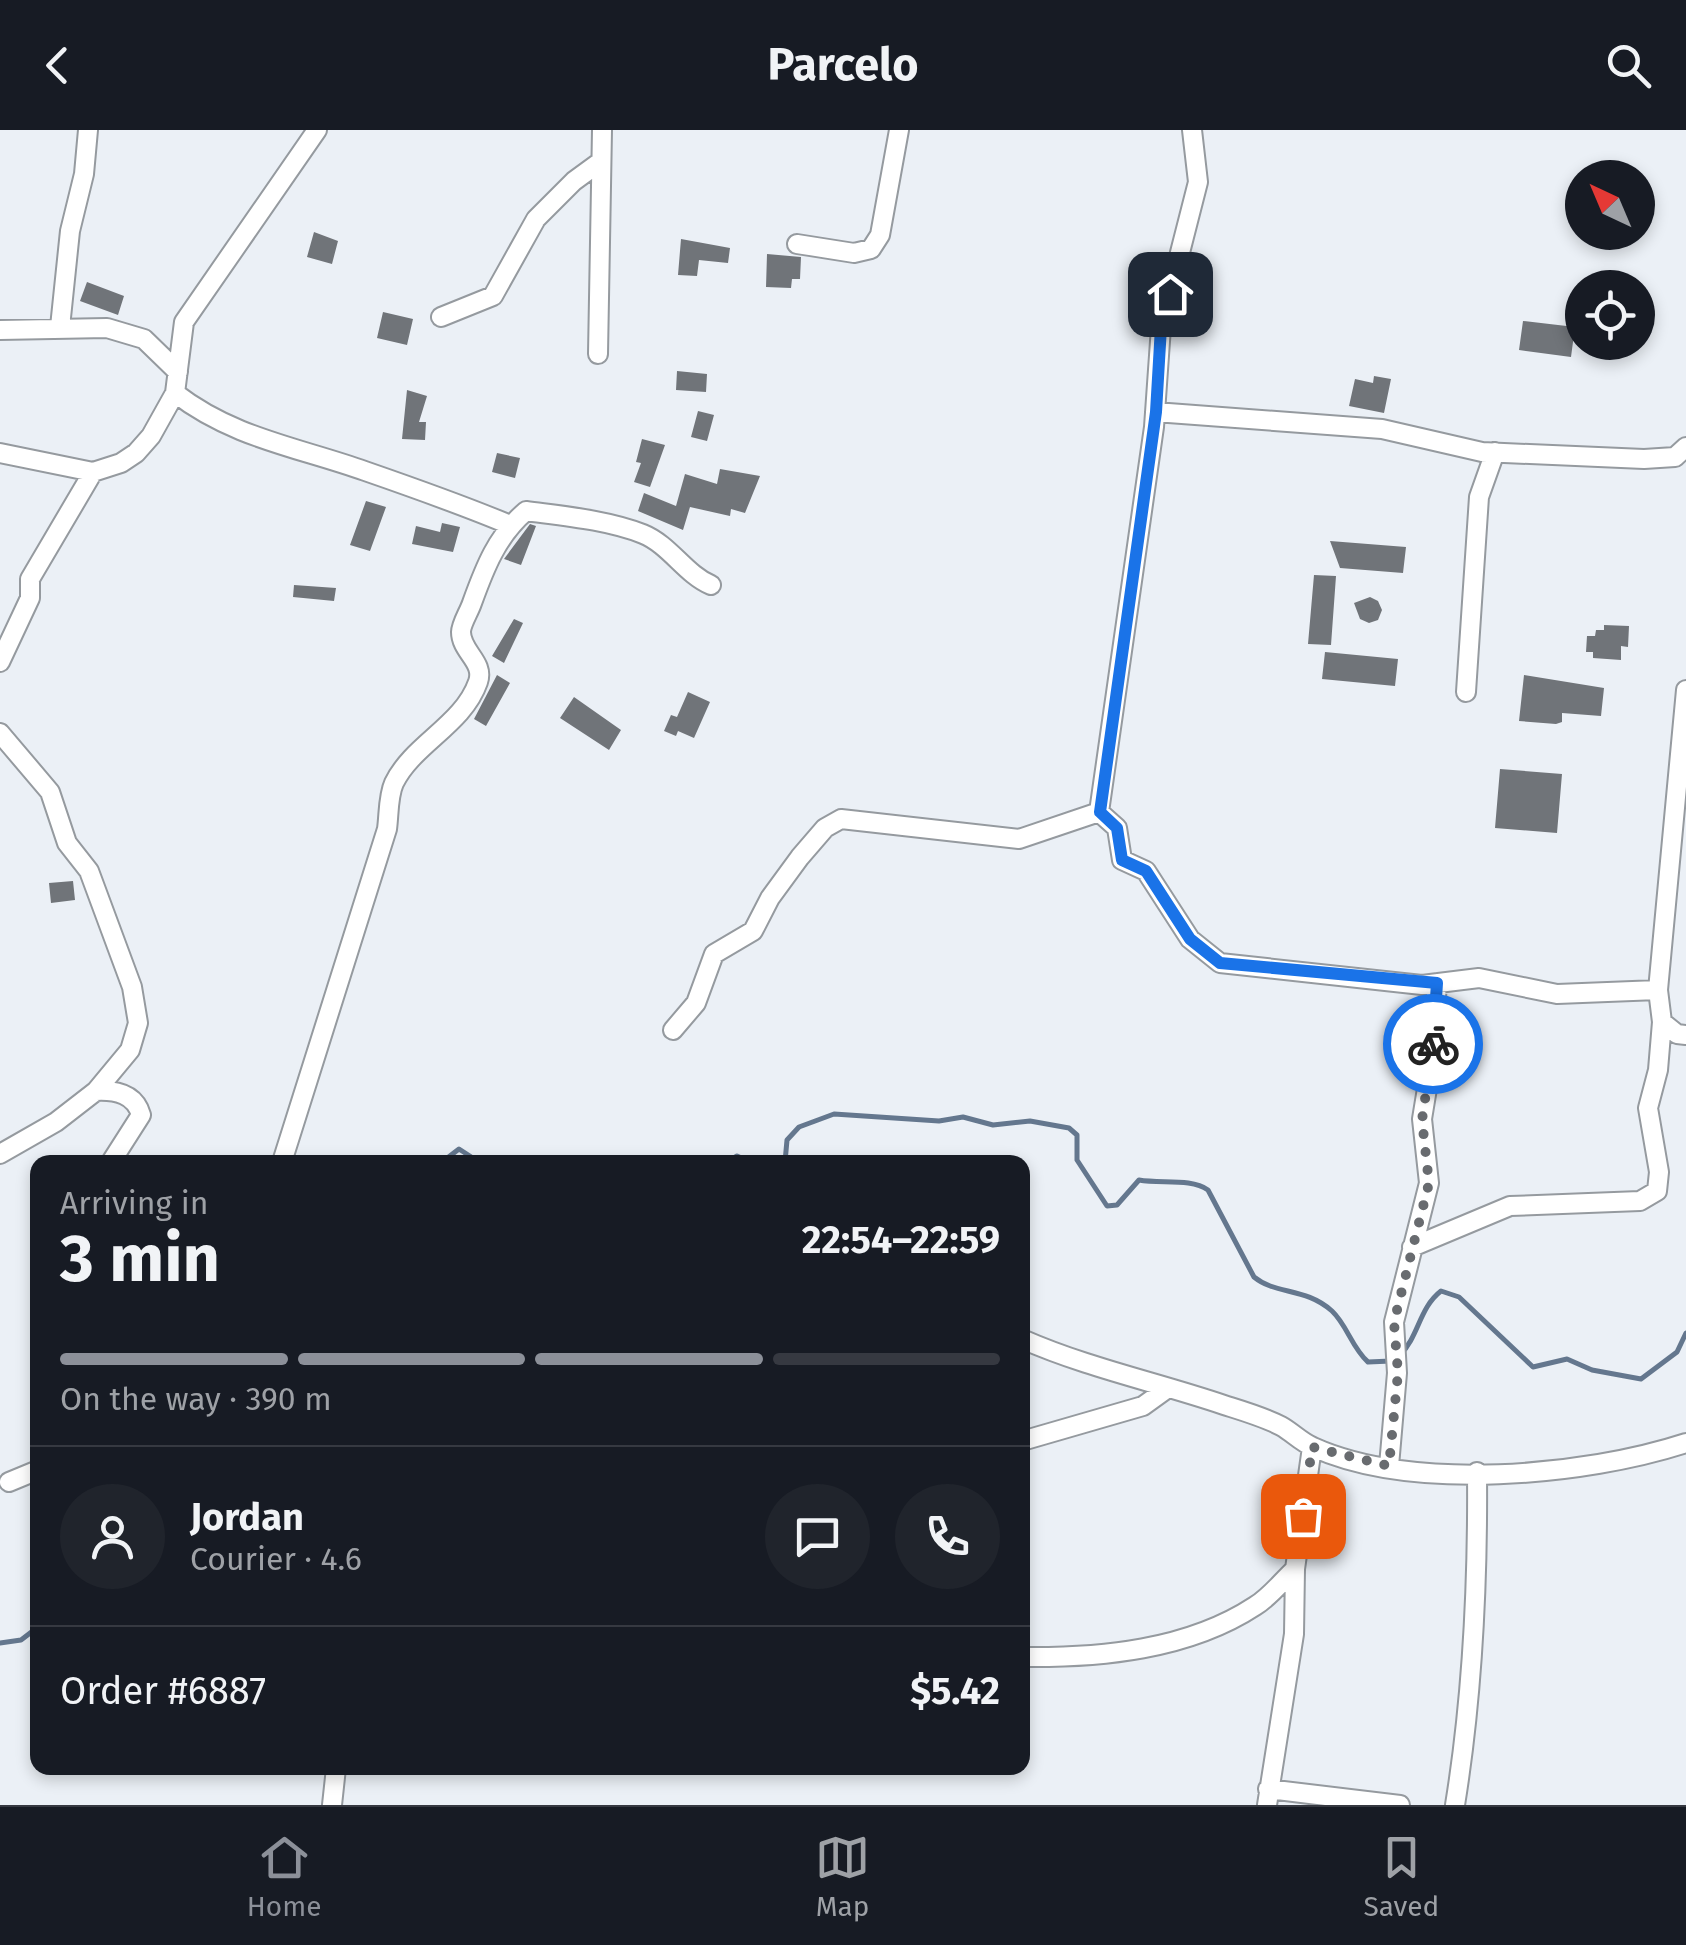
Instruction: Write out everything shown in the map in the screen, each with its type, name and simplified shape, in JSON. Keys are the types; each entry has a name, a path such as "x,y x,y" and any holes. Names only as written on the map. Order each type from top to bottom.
{"street":[{"path":"60,327 70,232 84,174 88,130"},
{"path":"0,453 93,472 121,463 136,452 150,436 174,393 184,322 317,130"},
{"path":"598,354 602,130"},
{"path":"797,244 854,253 871,250 880,235 898,130"},
{"path":"1100,812 1156,412 1161,327 1198,182 1192,130"},
{"path":"441,317 492,296 536,220 574,181 600,162"},
{"path":"0,330 107,328 144,338 178,372"},
{"path":"174,393 203,415 238,433 366,471 510,525"},
{"path":"1156,412 1382,429 1442,446 1494,452 1644,459 1676,457 1686,447"},
{"path":"1466,692 1479,497 1494,452"},
{"path":"0,662 30,598 30,579 93,472"},
{"path":"284,1155 362,916 387,829 392,786 409,761 446,728 479,680 479,667 465,647 461,632 481,574 510,525 526,511 644,534 677,558 696,579 711,585"},
{"path":"1412,1247 1510,1206 1640,1200 1657,1190 1659,1172 1648,1108 1658,1070 1662,1022 1658,990 1686,690"},
{"path":"0,734 50,792 67,843 89,870 132,987 138,1023 130,1050 96,1091 56,1122 0,1154"},
{"path":"1100,812 1117,828 1122,860 1146,871 1190,939 1220,963 1437,983 1479,978 1556,994 1658,990"},
{"path":"673,1030 696,1003 714,954 753,931 770,898 800,857 825,828 841,819 1020,838 1100,812"},
{"path":"1389,1466 1398,1373 1394,1322 1429,1183 1422,1120 1432,1058 1437,983"},
{"path":"1662,1022 1677,1034 1686,1035"},
{"path":"96,1091 114,1090 128,1097 140,1115 115,1155"},
{"path":"1030,1342 1102,1371 1280,1425 1312,1447 1389,1466 1477,1472 1564,1471 1637,1458 1686,1442"},
{"path":"1030,1439 1128,1412 1168,1388"},
{"path":"1312,1447 1295,1569 1294,1634 1268,1797 1400,1805"},
{"path":"1454,1805 1464,1749 1478,1600 1477,1472"},
{"path":"9,1482 30,1473"},
{"path":"1030,1657 1085,1658 1154,1646 1211,1627 1256,1606 1295,1569"},
{"path":"332,1805 335,1775"}],"building":[{"path":"314,232 338,241 332,264 307,257"},
{"path":"681,239 730,248 728,263 699,260 697,276 678,275"},
{"path":"767,254 801,257 800,279 792,279 791,288 766,287"},
{"path":"87,282 124,296 118,315 80,301"},
{"path":"383,312 413,319 407,345 377,338"},
{"path":"1523,321 1565,326 1565,356 1519,350"},
{"path":"677,371 707,374 706,392 676,390"},
{"path":"1374,376 1391,379 1384,413 1349,406 1355,379 1373,383"},
{"path":"407,390 427,396 419,422 426,422 425,440 402,439"},
{"path":"698,411 714,415 707,441 691,437"},
{"path":"642,439 665,445 650,487 634,482 641,463 636,462"},
{"path":"497,453 520,458 515,478 492,472"},
{"path":"720,469 760,476 745,513 731,509 730,516 690,507 683,530 638,511 644,493 676,506 685,474 717,484"},
{"path":"366,501 386,507 370,551 350,545"},
{"path":"442,523 460,527 453,552 412,544 416,526 440,532"},
{"path":"530,524 536,526 521,565 504,559"},
{"path":"1330,541 1406,547 1403,573 1340,568"},
{"path":"1314,575 1336,576 1331,645 1308,644"},
{"path":"294,585 336,588 334,601 293,597"},
{"path":"1370,597 1378,601 1382,610 1378,620 1369,623 1360,619 1354,603"},
{"path":"514,619 523,623 504,663 492,656"},
{"path":"1604,625 1629,626 1628,647 1621,646 1621,660 1593,658 1593,652 1586,652 1587,636 1595,636 1596,630 1604,630"},
{"path":"1325,652 1398,659 1395,686 1322,679"},
{"path":"497,675 510,683 486,726 474,719"},
{"path":"1524,675 1604,688 1601,716 1562,713 1562,722 1556,724 1519,721"},
{"path":"688,692 710,702 694,738 678,731 676,736 664,731 671,715 677,717"},
{"path":"574,697 621,730 609,750 560,718"},
{"path":"1500,769 1562,774 1557,833 1495,828"},
{"path":"73,881 75,900 51,903 49,883"}],"waterway":[{"path":"786,1155 787,1140 799,1127 834,1114 939,1121 963,1117 993,1125 1030,1121 1069,1128 1077,1135 1077,1160 1107,1206 1117,1205 1139,1180 1201,1186 1208,1190 1254,1277 1322,1303 1337,1317 1368,1362 1391,1361"},
{"path":"451,1155 459,1149 468,1155"},
{"path":"1400,1355 1441,1291 1459,1297 1533,1367 1567,1359 1592,1370 1641,1379 1677,1352 1686,1333"},
{"path":"0,1643 21,1640 30,1633"}],"way so far":[{"path":"1303,1516 1312,1447 1389,1466 1398,1373 1394,1322 1429,1183 1422,1120 1433,1044"}],"route":[{"path":"1170,294 1161,327 1156,412 1100,812 1117,828 1122,860 1146,871 1190,939 1220,963 1437,983 1433,1044"}]}
